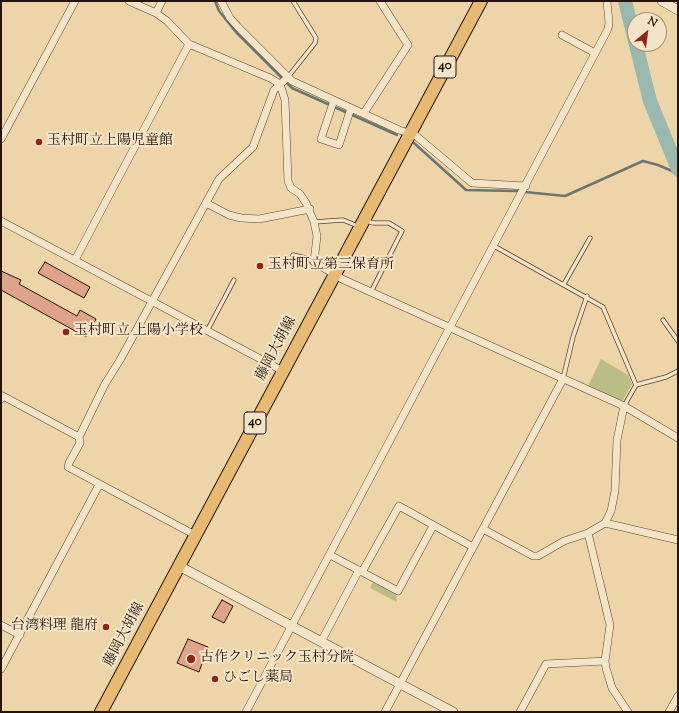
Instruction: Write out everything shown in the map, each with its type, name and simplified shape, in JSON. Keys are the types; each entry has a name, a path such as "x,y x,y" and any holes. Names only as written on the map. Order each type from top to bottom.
{"main road":[{"name":"藤岡大胡線","path":"101,712 409,133 481,1"}],"street":[{"path":"1,139 75,1"},
{"path":"129,1 156,13 167,21 189,44 270,78 298,84 332,104 349,111 364,113 418,137 472,183 523,190"},
{"path":"156,13 162,1"},
{"path":"221,1 230,18 284,80 288,181 291,188 300,194 310,209 317,236 314,262 334,275 624,406 678,438"},
{"path":"364,113 408,45 380,1"},
{"path":"246,712 494,246 609,26 608,1"},
{"path":"662,1 678,10"},
{"path":"562,35 595,53"},
{"path":"75,260 189,44"},
{"path":"195,535 99,485 68,467 80,443 80,437 105,384 120,360 219,178 253,147 274,90 284,80"},
{"path":"332,104 321,139 338,145 349,111"},
{"path":"206,203 229,215 242,218 259,219 310,209"},
{"path":"1,221 283,371"},
{"path":"385,712 563,379"},
{"path":"1,399 3,396 80,437"},
{"path":"483,529 533,556 538,556 564,541 588,532 605,523 611,511 615,491 617,440 624,406"},
{"path":"1,670 99,485"},
{"path":"321,642 360,571 399,506 473,547"},
{"path":"605,523 678,540"},
{"path":"330,555 398,591 433,526"},
{"path":"588,532 610,625 605,661 612,688 628,712"},
{"path":"179,566 453,712"},
{"path":"1,625 20,635"},
{"path":"520,712 546,664 605,661"},
{"path":"669,712 678,696"}],"lane":[{"path":"284,80 315,43 316,38 293,1"},
{"path":"314,222 343,220 362,223 389,223 402,231 371,292"},
{"path":"564,284 590,238"},
{"path":"494,246 587,296 603,307 636,385"},
{"path":"293,255 306,258 314,262"},
{"path":"207,331 234,280"},
{"path":"563,379 573,337 587,296"},
{"path":"663,320 678,341"},
{"path":"624,406 636,385 666,377 678,371"}],"green space":[{"path":"601,359 628,375 632,384 623,400 621,401 588,386"},
{"path":"373,582 396,593 397,602 370,588"}],"building":[{"path":"45,262 90,287 84,298 38,273"},
{"path":"1,271 21,280 19,284 77,316 80,310 96,319 86,337 1,290"},
{"path":"222,600 233,606 224,623 212,617"},
{"name":"古作クリニック玉村分院","path":"188,639 208,647 199,672 177,663"}],"waterway":[{"path":"215,1 219,11 236,32 292,88 397,135"},
{"path":"625,1 650,101 678,169"},
{"path":"414,143 466,190 515,191 565,196 643,161 658,165 672,171 678,176"}],"place":[{"name":"玉村町立上陽児童館","path":"39,142"},
{"name":"玉村町立第三保育所","path":"260,266"},
{"name":"玉村町立 上陽小学校","path":"66,332"},
{"name":"台湾料理 龍府","path":"106,627"},
{"name":"古作クリニック玉村分院","path":"191,659"},
{"name":"ひごし薬局","path":"215,679"}]}
